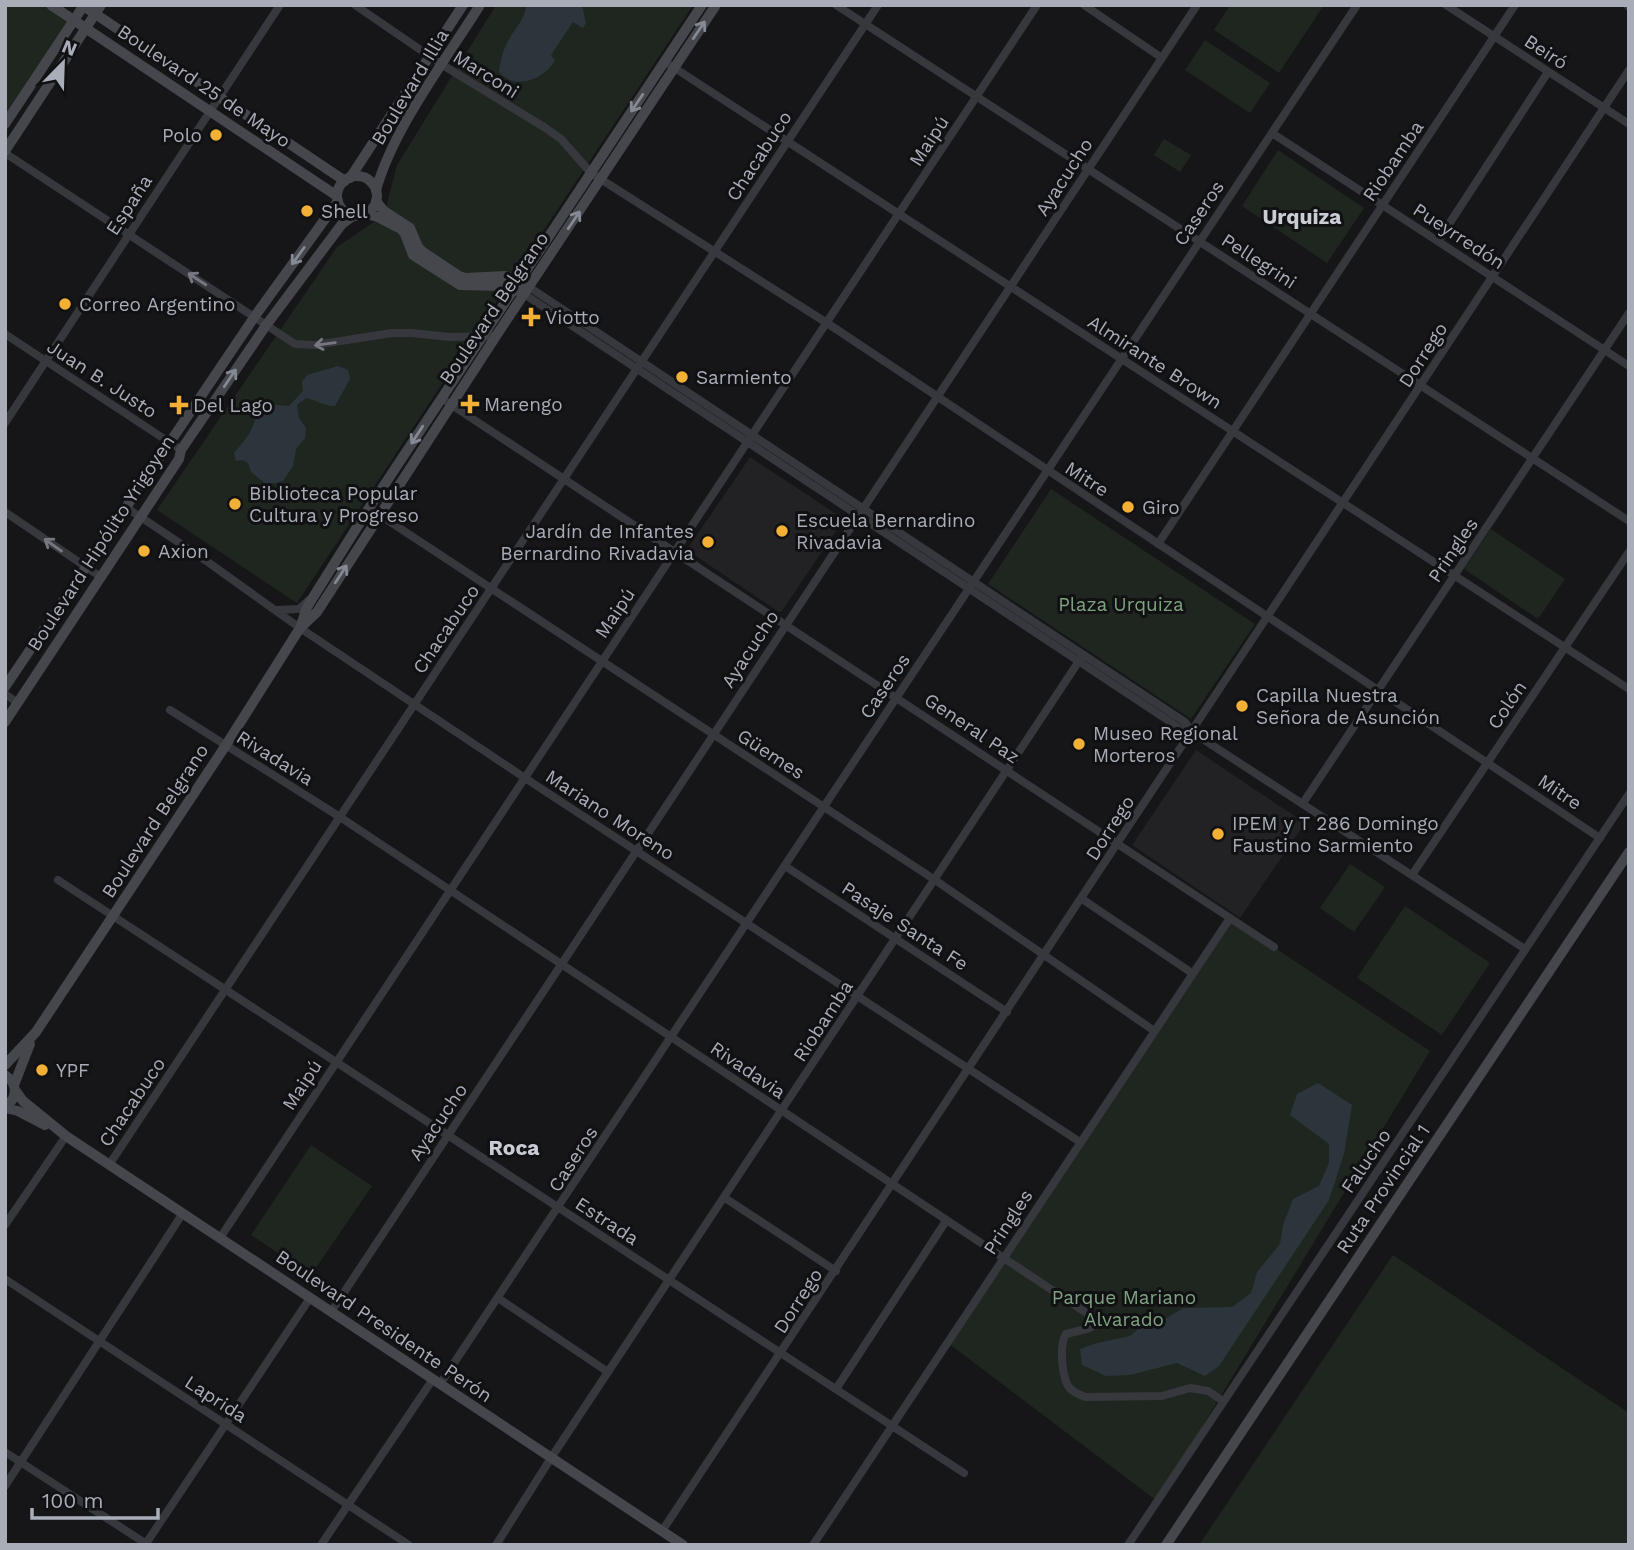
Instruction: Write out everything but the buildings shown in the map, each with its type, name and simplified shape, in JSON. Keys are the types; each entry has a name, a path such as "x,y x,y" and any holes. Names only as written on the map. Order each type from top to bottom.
{"street":[{"name":"Boulevard 25 de Mayo","path":"51,5 338,198 343,210 353,216"},
{"name":"España","path":"5,423 280,5"},
{"name":"Marconi","path":"355,5 561,139 590,173"},
{"name":"Boulevard Illia","path":"348,179 463,5"},
{"name":"Boulevard Illia","path":"376,196 382,168 391,150 481,5"},
{"name":"Boulevard Belgrano","path":"15,1087 18,1070 36,1032 226,745 300,628 313,597 374,511 446,401 482,337 522,288 601,179 702,5"},
{"name":"Boulevard Belgrano","path":"446,401 496,336 590,173 716,5"},
{"name":"Pellegrini","path":"836,5 1629,521"},
{"name":"Chacabuco","path":"109,1165 877,5"},
{"name":"Maipú","path":"220,1238 1037,5"},
{"path":"1084,5 1162,58"},
{"name":"Ayacucho","path":"331,1312 1197,5"},
{"name":"Caseros","path":"321,1545 347,1504 498,1298 559,1209 1120,358 1357,5"},
{"name":"Beiró","path":"1446,5 1629,124"},
{"name":"Riobamba","path":"1158,544 1515,5"},
{"name":"Boulevard 25 de Mayo","path":"83,6 98,10 219,96 348,179 363,177 373,184 384,211 410,228 418,247 437,266"},
{"path":"5,124 83,6"},
{"path":"98,10 5,152 295,344 315,345 411,333 449,337 496,336"},
{"name":"Almirante Brown","path":"669,65 1629,689"},
{"name":"Dorrego","path":"662,1531 1629,71"},
{"path":"1438,241 1548,72"},
{"name":"Pueyrredón","path":"1272,133 1629,366"},
{"name":"Mitre","path":"590,173 827,323 1600,838"},
{"path":"338,198 348,179"},
{"path":"366,214 376,196"},
{"name":"Boulevard Hipólito Yrigoyen","path":"5,687 255,316 338,198"},
{"path":"353,216 366,214 378,217 401,229 413,255 465,278 506,275 1081,658 1181,729 1192,732 1525,949"},
{"name":"Boulevard Hipólito Yrigoyen","path":"5,722 179,459 181,450 267,324 342,224 353,216"},
{"name":"Pringles","path":"1303,803 1629,313"},
{"name":"Juan B. Justo","path":"5,334 181,450"},
{"name":"General Paz","path":"446,401 1274,947"},
{"name":"Mariano Moreno","path":"127,508 524,778 1080,1142"},
{"name":"Boulevard Belgrano","path":"300,628 317,612 374,511"},
{"name":"Güemes","path":"374,511 935,880 1153,1030"},
{"path":"5,512 101,577"},
{"name":"Colón","path":"1412,875 1629,552"},
{"path":"277,610 299,608 313,597"},
{"name":"Riobamba","path":"496,1545 1081,658"},
{"path":"5,694 18,703"},
{"name":"Rivadavia","path":"170,710 340,817 1096,1320 1096,1324 1090,1328 1066,1334 1062,1341 1065,1374 1068,1386 1075,1393 1085,1397 1162,1396 1197,1388 1208,1391 1223,1401"},
{"name":"Falucho","path":"1128,1545 1629,794"},
{"name":"Ruta Provincial 1","path":"1166,1545 1629,852"},
{"name":"Pasaje Santa Fe","path":"785,866 1007,1012"},
{"name":"Estrada","path":"58,880 964,1473"},
{"path":"1082,899 1192,973"},
{"name":"Pringles","path":"813,1545 1230,918"},
{"name":"Boulevard Belgrano","path":"5,1065 36,1032"},
{"name":"Boulevard Presidente Perón","path":"5,1075 23,1101 66,1136 678,1544"},
{"name":"Boulevard Presidente Perón","path":"5,1108 13,1100 15,1087"},
{"name":"Boulevard Presidente Perón","path":"5,1108 18,1111 66,1136"},
{"name":"Chacabuco","path":"5,1225 66,1136"},
{"path":"725,1198 836,1271"},
{"path":"5,1486 183,1213"},
{"path":"836,1389 946,1221"},
{"name":"Laprida","path":"5,1279 409,1545"},
{"path":"5,1452 146,1544 310,1298"},
{"path":"498,1298 608,1372"}],"shaded area":[{"path":"526,5 582,5 586,23 583,28 573,22 551,55 555,60 550,67 537,77 521,82 506,78 499,72 506,46 522,20"},
{"path":"338,366 348,370 350,379 335,406 306,398 297,405 299,418 306,428 305,438 296,449 293,466 283,481 267,485 251,472 248,463 236,461 234,453 249,433 262,406 289,406 303,391 302,382 307,375"},
{"name":"Escuela Bernardino Rivadavia","path":"750,457 841,517 842,522 779,612 690,552 688,548"},
{"name":"IPEM y T 286 Domingo Faustino Sarmiento","path":"1196,750 1305,823 1240,918 1132,845"},
{"path":"1318,1083 1352,1105 1344,1154 1329,1200 1219,1366 1205,1376 1177,1363 1130,1375 1106,1376 1082,1365 1080,1349 1130,1336 1147,1321 1165,1319 1183,1308 1232,1307 1251,1293 1257,1272 1280,1244 1283,1225 1293,1199 1319,1186 1329,1163 1329,1144 1290,1115 1297,1094"}],"green space":[{"path":"5,5 51,5 74,21 5,124"},
{"path":"496,5 693,5 297,603 157,510 337,247 384,215 397,165"},
{"path":"1230,5 1324,5 1279,73 1214,30"},
{"path":"1205,40 1270,83 1250,113 1185,70"},
{"path":"1164,139 1191,155 1180,172 1154,155"},
{"path":"1278,150 1364,208 1327,263 1242,206"},
{"name":"Plaza Urquiza","path":"1051,489 1255,624 1191,719 988,584"},
{"path":"1491,529 1565,579 1538,619 1464,569"},
{"path":"1350,864 1385,887 1354,932 1320,908"},
{"path":"1405,906 1490,963 1442,1035 1357,978"},
{"name":"Parque Mariano Alvarado","path":"1230,918 1430,1051 1157,1501 948,1343"},
{"path":"311,1145 372,1186 311,1275 251,1235"},
{"path":"1393,1255 1629,1413 1629,1545 1199,1545"}],"place":[{"name":"Polo","path":"216,135"},
{"name":"Shell","path":"307,211"},
{"name":"Correo Argentino","path":"65,304"},
{"name":"Viotto","path":"531,317"},
{"name":"Sarmiento","path":"682,377"},
{"name":"Marengo","path":"470,404"},
{"name":"Del Lago","path":"179,405"},
{"name":"Biblioteca Popular Cultura y Progreso","path":"235,504"},
{"name":"Giro","path":"1128,507"},
{"name":"Escuela Bernardino Rivadavia","path":"782,531"},
{"name":"Jardín de Infantes Bernardino Rivadavia","path":"708,542"},
{"name":"Axion","path":"144,551"},
{"name":"Capilla Nuestra Señora de Asunción","path":"1242,706"},
{"name":"Museo Regional Morteros","path":"1079,744"},
{"name":"IPEM y T 286 Domingo Faustino Sarmiento","path":"1218,834"},
{"name":"YPF","path":"42,1070"}],"district":[{"name":"Urquiza","path":"1302,216"},
{"name":"Roca","path":"514,1147"}]}
